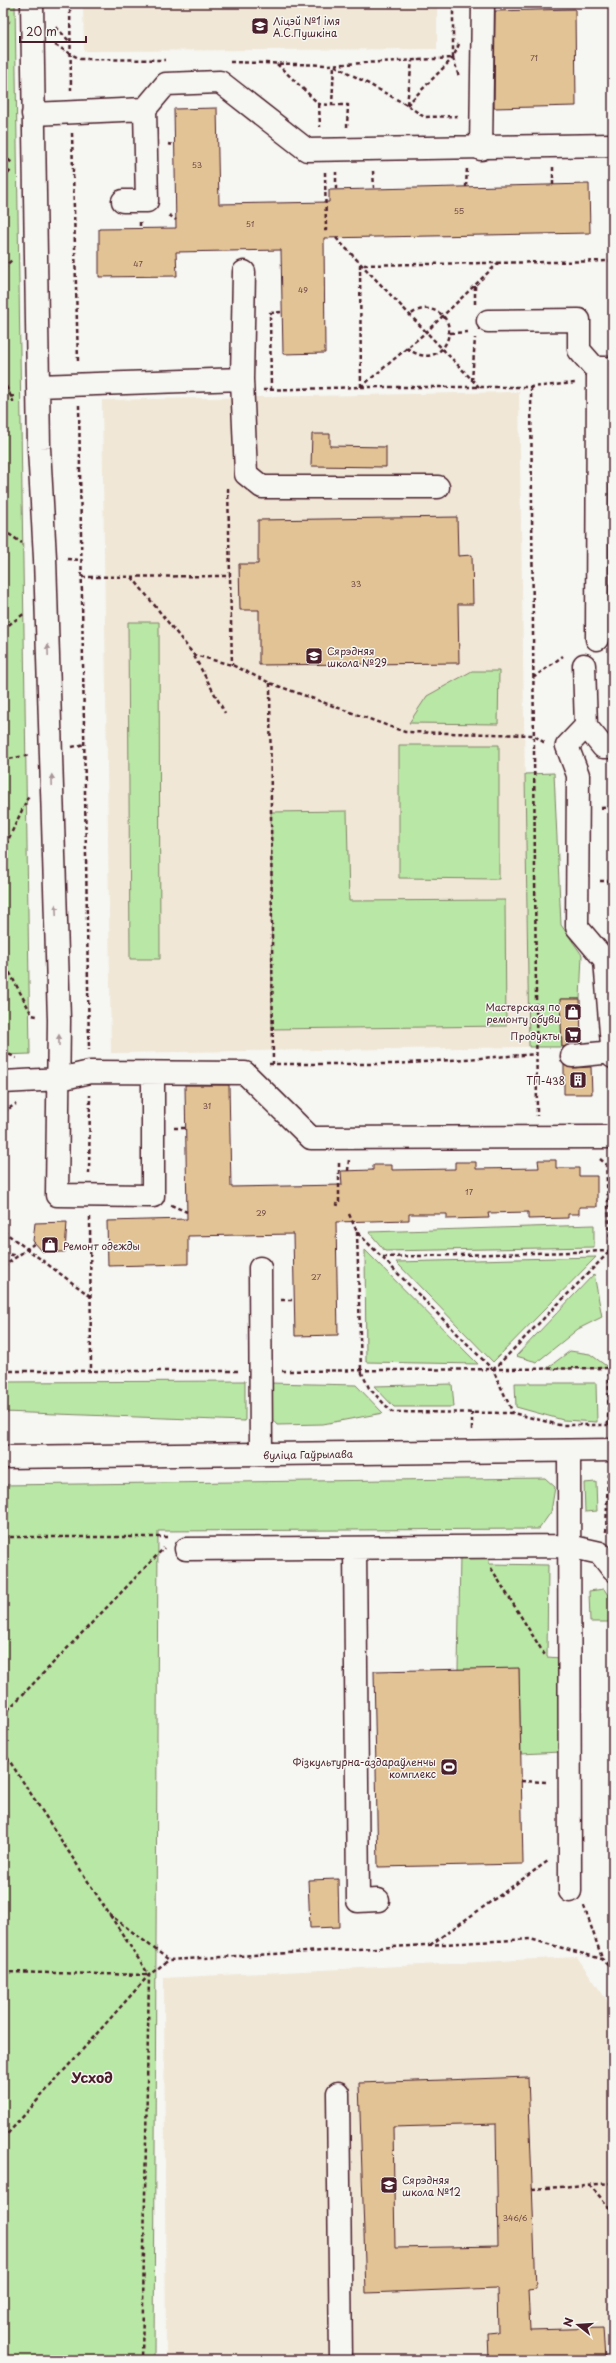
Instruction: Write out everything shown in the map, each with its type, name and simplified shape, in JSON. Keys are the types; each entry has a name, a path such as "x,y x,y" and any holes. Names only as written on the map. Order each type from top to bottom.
{"main road":[{"path":"32,3 38,386 59,1020 60,1079 57,1195 153,1196 153,1072"},
{"path":"474,155 483,3"},
{"path":"123,201 147,200 145,109 166,84 220,82 307,150 474,155 613,145"},
{"path":"33,114 145,109"},
{"path":"244,272 242,385 246,474 262,487 438,487"},
{"path":"481,327 579,320 579,350 606,368 597,639"},
{"path":"38,386 78,384 242,385"},
{"path":"584,666 586,726 603,747 613,747"},
{"path":"586,726 567,746 578,775 577,927 609,959 613,1057"},
{"path":"572,1056 613,1052"},
{"path":"3,1082 60,1079 90,1072 245,1073 311,1138 613,1137"},
{"path":"260,1268 261,1454"},
{"name":"вуліца Гаўрылава","path":"3,1457 610,1450"},
{"path":"568,1451 570,1891"},
{"path":"178,1546 356,1548 569,1546 600,1553 613,1570"},
{"path":"356,1548 358,1901 378,1900"},
{"path":"338,2093 341,2360"}],"path":[{"path":"70,3 71,112 82,577 90,1072 89,1195 91,1370"},
{"path":"453,3 453,58 460,79"},
{"path":"32,33 80,59 173,60"},
{"path":"227,62 334,65 453,58"},
{"path":"407,105 453,58"},
{"path":"407,105 412,61"},
{"path":"276,63 319,104 348,106 347,129"},
{"path":"334,65 407,105 424,117 462,116"},
{"path":"332,105 334,65"},
{"path":"319,104 320,131"},
{"path":"168,144 174,145"},
{"path":"466,186 474,155"},
{"path":"552,160 553,185"},
{"path":"324,230 326,230 325,164"},
{"path":"373,169 374,188"},
{"path":"336,170 336,189"},
{"path":"169,215 176,220"},
{"path":"336,238 360,265 479,387"},
{"path":"360,265 613,261"},
{"path":"360,387 426,333 498,263"},
{"path":"360,265 360,387"},
{"path":"407,348 421,356 429,356 442,350 450,333 443,316 438,312 427,309 419,310 409,316"},
{"path":"271,390 270,313 282,312"},
{"path":"450,333 481,327"},
{"path":"242,385 271,390 360,387 531,387 533,735 538,1137"},
{"path":"228,484 232,665"},
{"path":"82,577 230,576"},
{"path":"132,577 194,655 225,713"},
{"path":"194,655 232,665 270,683 406,732 533,735"},
{"path":"270,683 273,1064 396,1064 536,1054"},
{"path":"3,851 31,792"},
{"path":"601,808 612,808"},
{"path":"600,881 611,881"},
{"path":"3,960 32,1015 59,1020"},
{"path":"3,1118 8,1109"},
{"path":"335,1204 338,1205 340,1156"},
{"path":"348,1171 349,1156"},
{"path":"597,1156 606,1164 613,1300"},
{"path":"167,1204 187,1212"},
{"path":"349,1214 358,1232 493,1370 513,1413"},
{"path":"3,1231 26,1250 90,1297"},
{"path":"358,1232 361,1371 369,1388 392,1412 513,1413 560,1425 608,1425"},
{"path":"3,1267 35,1243"},
{"path":"382,1257 610,1251"},
{"path":"493,1370 610,1251"},
{"path":"3,1253 17,1256"},
{"path":"275,1300 295,1300"},
{"path":"606,1534 607,1485 610,1450 608,1425 613,1352"},
{"path":"3,1371 361,1371 611,1368"},
{"path":"607,1485 613,1485"},
{"path":"3,1715 178,1546"},
{"path":"478,1547 546,1657"},
{"path":"3,1751 149,1975 142,2360"},
{"path":"521,1781 552,1782"},
{"path":"429,1945 553,1858"},
{"path":"107,1912 169,1960"},
{"path":"3,2139 149,1975 169,1960 530,1939 602,1959 613,1969"},
{"path":"3,1972 149,1975"},
{"path":"532,2189 613,2183"},
{"path":"589,2184 613,2212"}],"shaded area":[{"name":"Ліцэй №1 імя А.С.Пушкіна","path":"83,3 437,3 437,49 84,51"},
{"name":"Сярэдняя школа №29","path":"519,392 529,1047 111,1053 102,400"},
{"name":"Сярэдняя школа №12","path":"577,1957 613,2009 613,2360 166,2360 164,1978"}],"green space":[{"path":"3,3 15,3 30,1054 3,1055"},
{"path":"155,3 330,3 330,4"},
{"path":"128,622 159,622 160,959 130,959"},
{"path":"472,671 499,671 498,724 409,723 427,696"},
{"path":"399,745 499,745 499,879 399,878"},
{"path":"554,773 561,925 582,955 580,999 561,999 562,1047 529,1047 525,774"},
{"path":"347,811 349,901 505,900 506,1026 272,1029 271,812"},
{"path":"594,1225 594,1247 385,1251 369,1232"},
{"path":"365,1250 478,1364 366,1362"},
{"path":"596,1257 493,1362 396,1262"},
{"path":"594,1274 602,1317 578,1329 537,1362 516,1356"},
{"path":"570,1351 590,1354 609,1368 546,1369"},
{"path":"245,1381 245,1421 3,1412 3,1382"},
{"path":"269,1383 356,1385 383,1413 323,1424 277,1425 269,1416"},
{"path":"515,1383 596,1383 597,1422 563,1420 516,1407"},
{"path":"452,1384 454,1407 394,1407 374,1386"},
{"path":"545,1478 555,1487 551,1512 539,1529 158,1531 154,2360 3,2360 3,1485"},
{"path":"596,1482 597,1511 585,1512 584,1483"},
{"path":"460,1556 489,1557 489,1564 548,1565 547,1657 561,1658 560,1752 521,1754 519,1669 458,1670"},
{"path":"604,1589 613,1603 613,1622 590,1622 589,1591"}],"building":[{"path":"575,9 576,106 494,108 495,11"},
{"path":"217,108 219,204 329,202 329,190 589,184 590,233 324,238 325,353 283,354 281,250 176,252 177,276 99,277 99,229 176,228 174,109"},
{"path":"312,434 330,434 330,446 386,447 386,467 311,466"},
{"path":"457,517 458,556 472,555 473,604 458,604 459,663 259,665 259,610 240,610 239,564 258,564 258,520"},
{"path":"560,999 580,999 581,1043 562,1047"},
{"name":"ТП-438","path":"564,1065 573,1068 591,1067 592,1094 564,1094"},
{"path":"185,1085 229,1085 231,1187 342,1185 341,1171 373,1170 373,1165 392,1165 392,1170 455,1169 455,1162 476,1162 476,1169 539,1168 538,1160 556,1160 556,1168 579,1168 579,1176 597,1176 597,1207 579,1207 579,1214 568,1214 568,1218 528,1219 528,1212 488,1213 489,1218 447,1219 447,1214 409,1214 409,1220 336,1222 338,1335 295,1336 293,1234 188,1236 188,1264 108,1266 107,1221 187,1219"},
{"path":"67,1222 65,1252 43,1252 33,1241 35,1223"},
{"name":"Фізкультурна-аздараўленчы комплекс","path":"519,1668 523,1864 378,1867 374,1671"},
{"path":"338,1879 339,1927 310,1928 308,1880"},
{"path":"528,2077 536,2289 528,2290 530,2330 603,2328 605,2360 489,2360 488,2333 498,2332 497,2288 366,2293 359,2083","holes":["496,2124 498,2246 395,2248 393,2127"]}],"place":[{"name":"Ліцэй №1 імя А.С.Пушкіна","path":"260,26"},
{"name":"Сярэдняя школа №29","path":"314,656"},
{"name":"Мастерская по ремонту обуви","path":"573,1012"},
{"name":"Продукты","path":"573,1035"},
{"name":"ТП-438","path":"578,1080"},
{"name":"Ремонт одежды","path":"50,1245"},
{"name":"Фізкультурна-аздараўленчы комплекс","path":"449,1767"},
{"name":"Сярэдняя школа №12","path":"389,2185"}],"district":[{"name":"Усход","path":"92,2077"}]}
